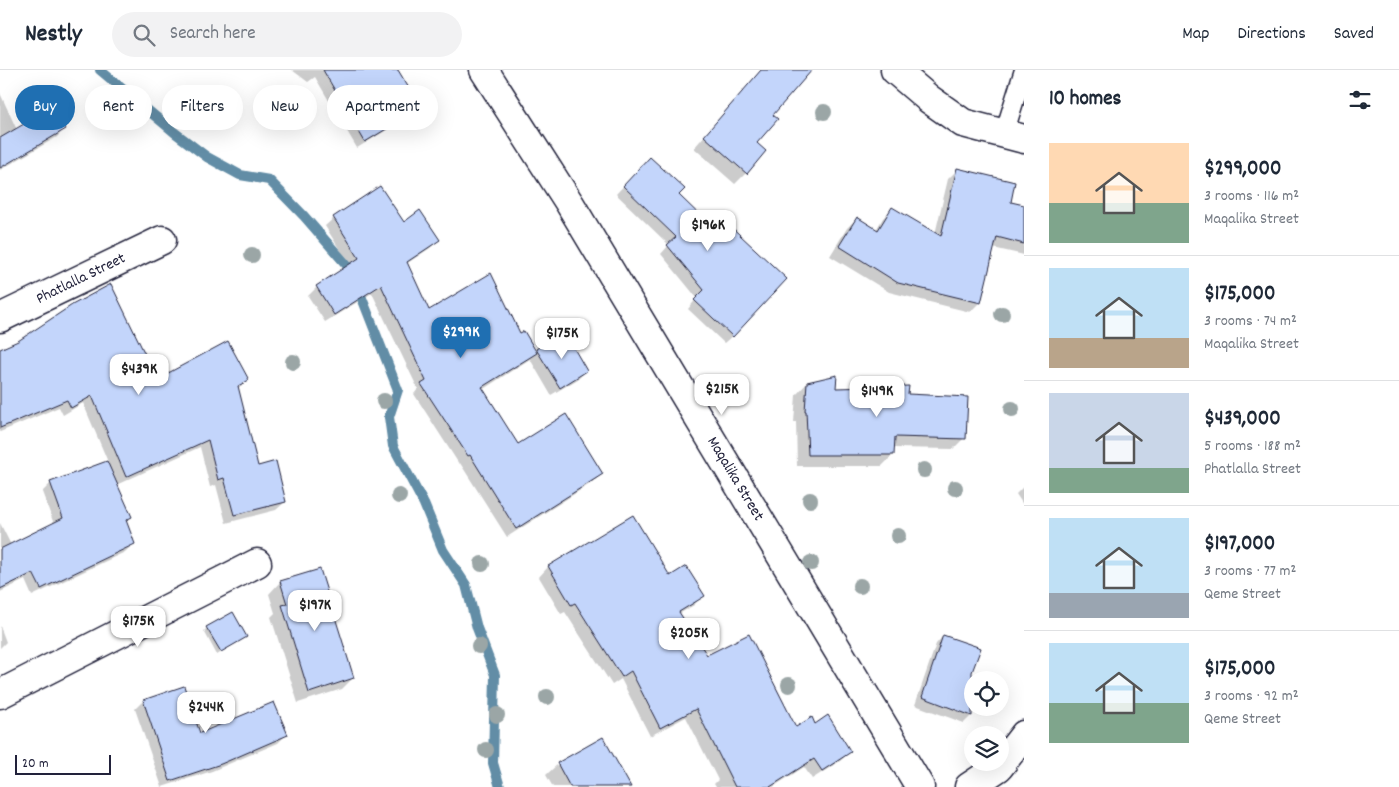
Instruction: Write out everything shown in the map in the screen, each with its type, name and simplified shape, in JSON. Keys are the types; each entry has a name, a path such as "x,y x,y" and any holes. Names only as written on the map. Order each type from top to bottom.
{"street":[{"name":"Maqalika Street","path":"484,70 570,204 920,787"},
{"path":"895,70 929,99 963,123 1014,136"},
{"name":"Phatlalla Street","path":"0,318 162,240"},
{"path":"0,694 257,563"},
{"path":"969,787 998,767 1024,735"}],"lane":[{"path":"1014,136 1024,70"}],"building":[{"path":"323,70 398,70 407,85 332,85"},
{"path":"761,70 812,70 773,115 778,119 757,143 766,151 747,174 704,136"},
{"path":"15,129 64,130 0,168 0,138"},
{"path":"358,130 385,130 365,142"},
{"path":"650,157 685,189 679,195 713,228 724,220 787,279 733,337 694,300 704,290 667,245 676,237 623,186"},
{"path":"957,168 1015,182 1011,202 1024,205 1024,244 997,237 981,303 898,283 839,246 857,217 878,230 892,207 941,236"},
{"path":"380,186 404,222 420,210 440,240 407,262 429,310 491,273 520,333 524,331 537,353 482,387 518,444 566,414 603,474 516,529 470,455 468,456 421,384 426,381 381,285 334,315 316,286 359,258 333,217"},
{"path":"111,284 157,379 228,341 249,380 238,386 258,466 276,461 286,502 234,515 224,478 218,480 208,440 126,477 92,396 71,408 67,400 0,428 0,349 18,341 72,305"},
{"path":"564,331 587,371 560,388 536,349"},
{"path":"837,375 836,388 909,386 908,394 968,397 966,439 895,437 894,455 808,455 805,411 807,382"},
{"path":"107,461 132,517 126,520 135,544 41,589 33,573 0,589 0,549 63,518 50,482"},
{"path":"633,515 670,576 686,566 705,596 679,612 707,655 749,634 796,727 812,717 815,724 828,715 851,752 822,771 814,759 770,787 735,787 696,709 660,728 631,671 622,677 575,603 571,605 548,566"},
{"path":"320,569 354,678 309,693 282,605 287,604 280,581"},
{"path":"233,612 247,637 221,652 206,627"},
{"path":"943,635 981,648 972,671 964,671 964,713 922,697"},
{"path":"184,686 200,733 274,702 288,735 221,764 170,781 143,700"},
{"path":"603,737 631,787 570,787 557,763"}],"waterway":[{"path":"100,70 207,157 240,175 269,180 304,216 351,270 398,390 389,417 393,446 424,504 443,550 466,585 477,628 495,675 493,763 500,787"}]}
